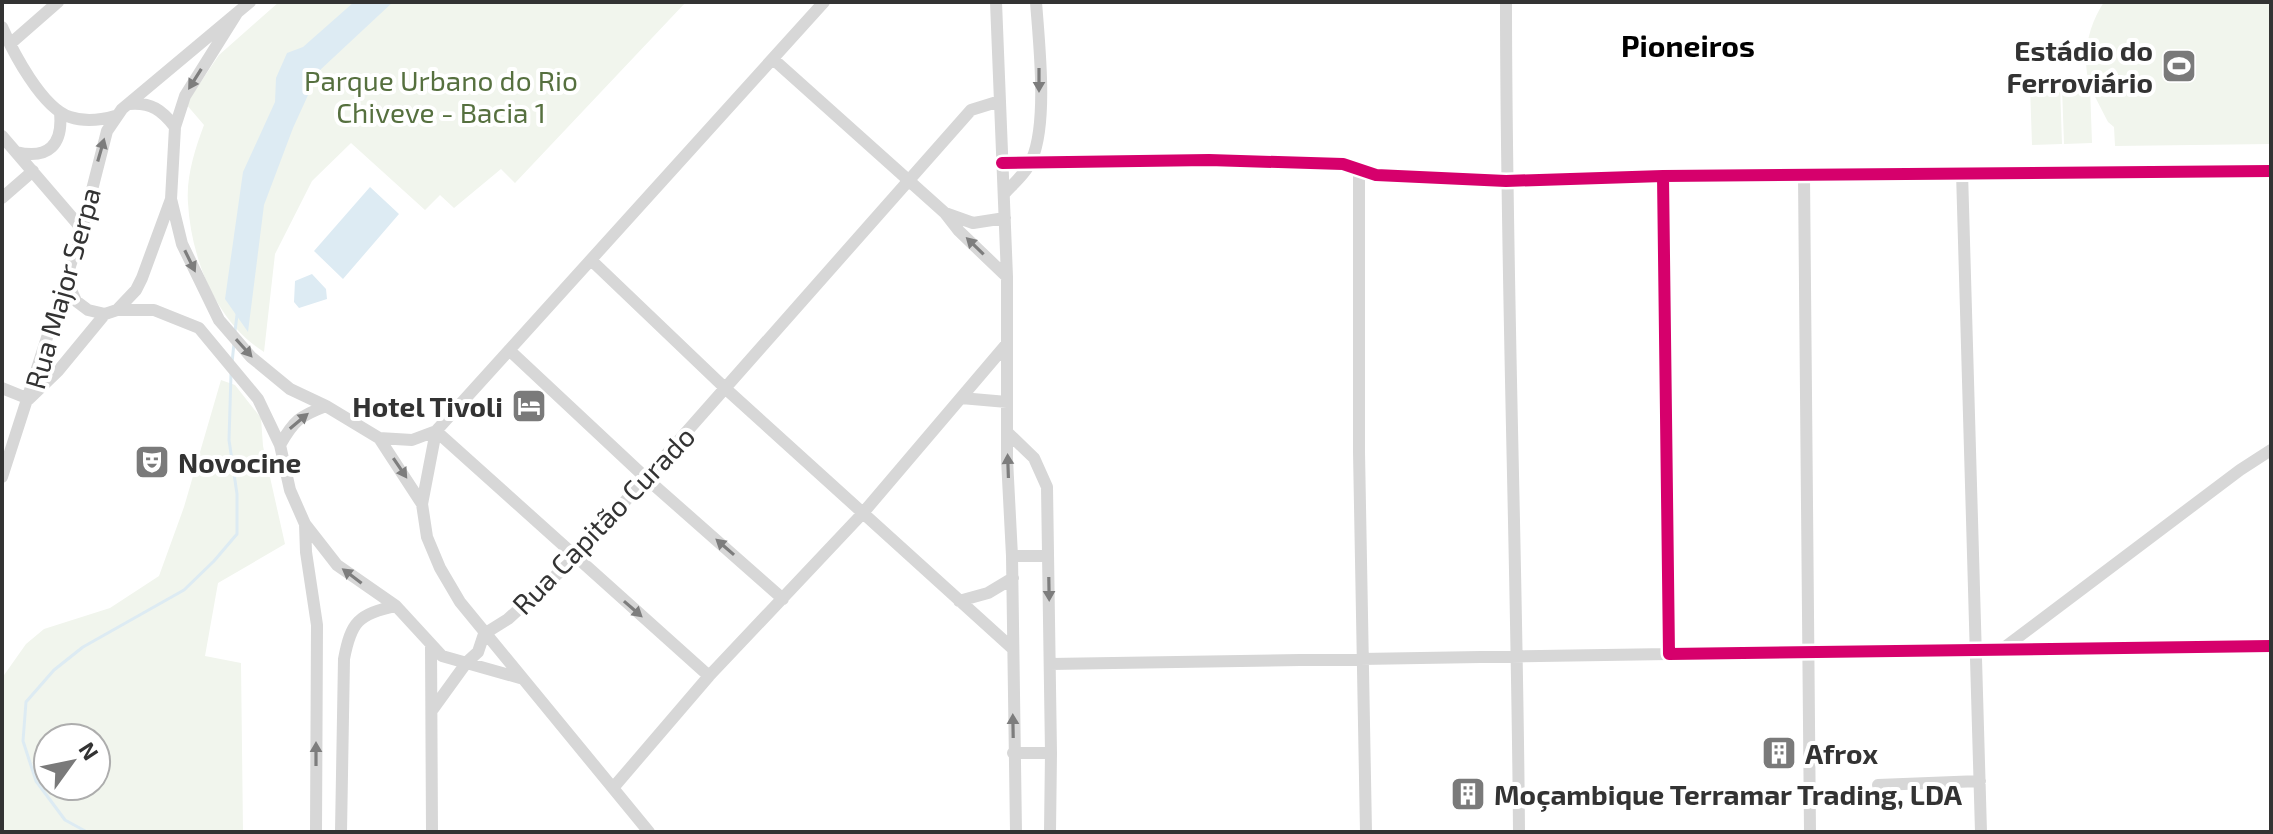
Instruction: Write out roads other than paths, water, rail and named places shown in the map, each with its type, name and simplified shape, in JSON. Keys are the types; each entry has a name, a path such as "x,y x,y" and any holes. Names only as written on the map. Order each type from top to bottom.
{"street":[{"path":"6,49 58,2"},
{"name":"Rua Major Serpa","path":"2,477 82,229 107,131 115,116 250,2"},
{"path":"379,438 412,440 436,431 824,2"},
{"path":"996,2 1007,277 1005,346 1013,578 1016,832"},
{"path":"1004,194 1031,161 1040,120 1036,2"},
{"path":"1506,2 1506,181 1518,655 1519,832"},
{"path":"237,13 185,96 175,127 171,199 182,244 219,320 271,375 290,389 326,406 379,438 422,504"},
{"path":"2,27 6,49 60,113 72,118 99,120 115,116"},
{"path":"773,59 945,213 959,231 1007,277"},
{"name":"Rua Capitão Curado","path":"651,831 484,634 508,619 575,558 971,110 1000,101"},
{"path":"129,104 144,103 164,112 175,127"},
{"path":"16,152 40,153 49,149 61,134 60,113"},
{"path":"2,136 82,229"},
{"path":"1002,163 1224,161 1343,164 1376,175 1506,181 1962,172 2271,171"},
{"path":"1359,170 1359,452 1366,832"},
{"path":"2,198 33,171"},
{"path":"1962,172 1981,832"},
{"path":"1663,176 1669,654"},
{"path":"1804,176 1810,832"},
{"path":"2,388 29,399 111,312 136,290 171,199"},
{"path":"945,213 973,223 1005,218"},
{"path":"591,260 726,389 1012,648"},
{"path":"66,279 76,301 88,310 154,310 199,328 258,399 280,445 290,490 305,524 337,565 396,606 442,656 520,678"},
{"path":"613,788 709,676 863,513 1005,346"},
{"path":"509,350 647,479 783,599"},
{"path":"961,398 1007,402"},
{"path":"280,445 292,423 304,414 326,406"},
{"path":"432,710 467,662 478,652 484,634 440,568 427,537 422,504 436,431"},
{"path":"436,431 709,676"},
{"path":"1007,432 1034,458 1047,487 1050,832"},
{"path":"2001,650 2271,450"},
{"path":"305,524 317,625 316,832"},
{"path":"1012,556 1048,556"},
{"path":"959,601 988,593 1013,578"},
{"path":"341,832 344,659 349,634 356,622 368,613 396,606"},
{"path":"431,645 432,832"},
{"path":"1050,664 2271,646"},
{"path":"1013,753 1051,753"},
{"path":"1878,785 1980,781"}],"waterway":[{"path":"235,331 237,315"},
{"path":"232,363 234,343"},
{"path":"87,832 65,820 36,781 23,741 26,702 54,670 83,647 184,590 237,534 237,494 229,440 231,374"}],"place":[{"name":"Estádio do Ferroviário","path":"2179,66"},
{"name":"Hotel Tivoli","path":"529,406"},
{"name":"Novocine","path":"152,462"},
{"name":"Afrox","path":"1779,753"},
{"name":"Moçambique Terramar Trading, LDA","path":"1468,794"}],"district":[{"name":"Pioneiros","path":"1688,45"}],"park label":[{"name":"Parque Urbano do Rio Chiveve - Bacia 1","path":"441,96"}]}
